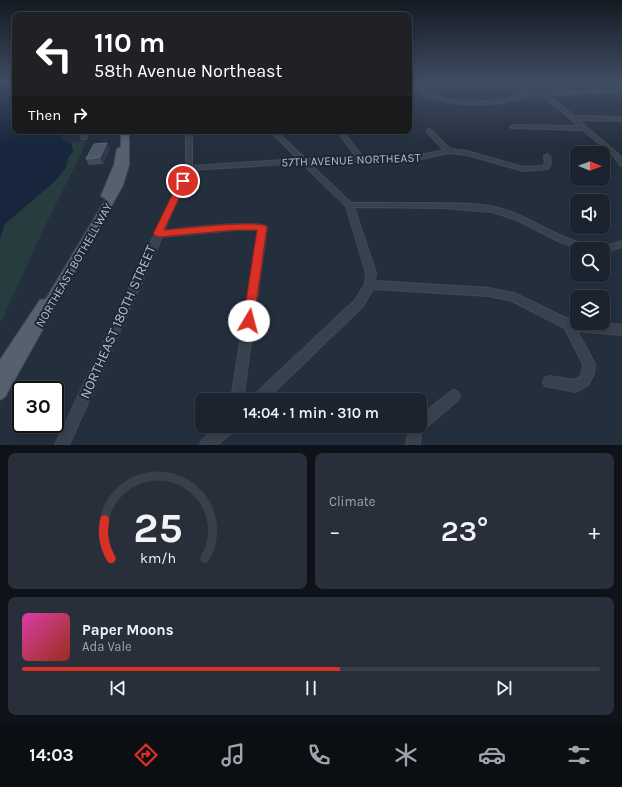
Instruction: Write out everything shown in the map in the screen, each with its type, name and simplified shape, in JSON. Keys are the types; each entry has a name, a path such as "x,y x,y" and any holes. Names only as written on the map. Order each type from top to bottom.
{"main road":[{"name":"NORTHEAST BOTHELL WAY","path":"0,373 53,289 105,197 118,165 121,152 121,134"},
{"name":"NORTHEAST BOTHELL WAY","path":"0,392 119,185 126,165 125,134"}],"street":[{"path":"555,103 615,154 622,164"},
{"path":"574,118 622,119"},
{"path":"513,127 585,128"},
{"path":"429,131 448,151"},
{"path":"84,138 85,134"},
{"name":"NORTHEAST 180TH STREET","path":"62,445 189,168 189,134"},
{"path":"264,393 359,303 370,285 370,273 367,258 349,205 276,134"},
{"path":"342,134 362,160"},
{"name":"57TH AVENUE NORTHEAST","path":"189,168 304,161 417,158 448,151 467,153 523,169 535,170 546,168 548,163 547,156"},
{"path":"349,205 489,208 516,216 562,239 583,246 604,248 616,247 622,244"},
{"path":"158,234 236,227 263,227 238,393"},
{"path":"370,285 489,292 514,297 569,325 622,330"},
{"path":"549,382 575,386 584,381 588,374 589,364 569,325"},
{"path":"427,418 454,396"},
{"path":"207,445 221,433"},
{"path":"413,445 414,433"}],"green space":[{"path":"86,140 82,152 43,230 0,324 0,239 4,224 54,182 66,168 68,158 73,151 71,143"}],"water":[{"path":"0,103 12,103 12,134 63,134 62,140 71,143 73,151 68,158 66,168 54,182 5,224 0,239"}],"building":[{"path":"107,143 100,157 86,159 94,144"}],"route":[{"path":"183,181 158,234 206,231 236,227 263,227 249,321"}]}
